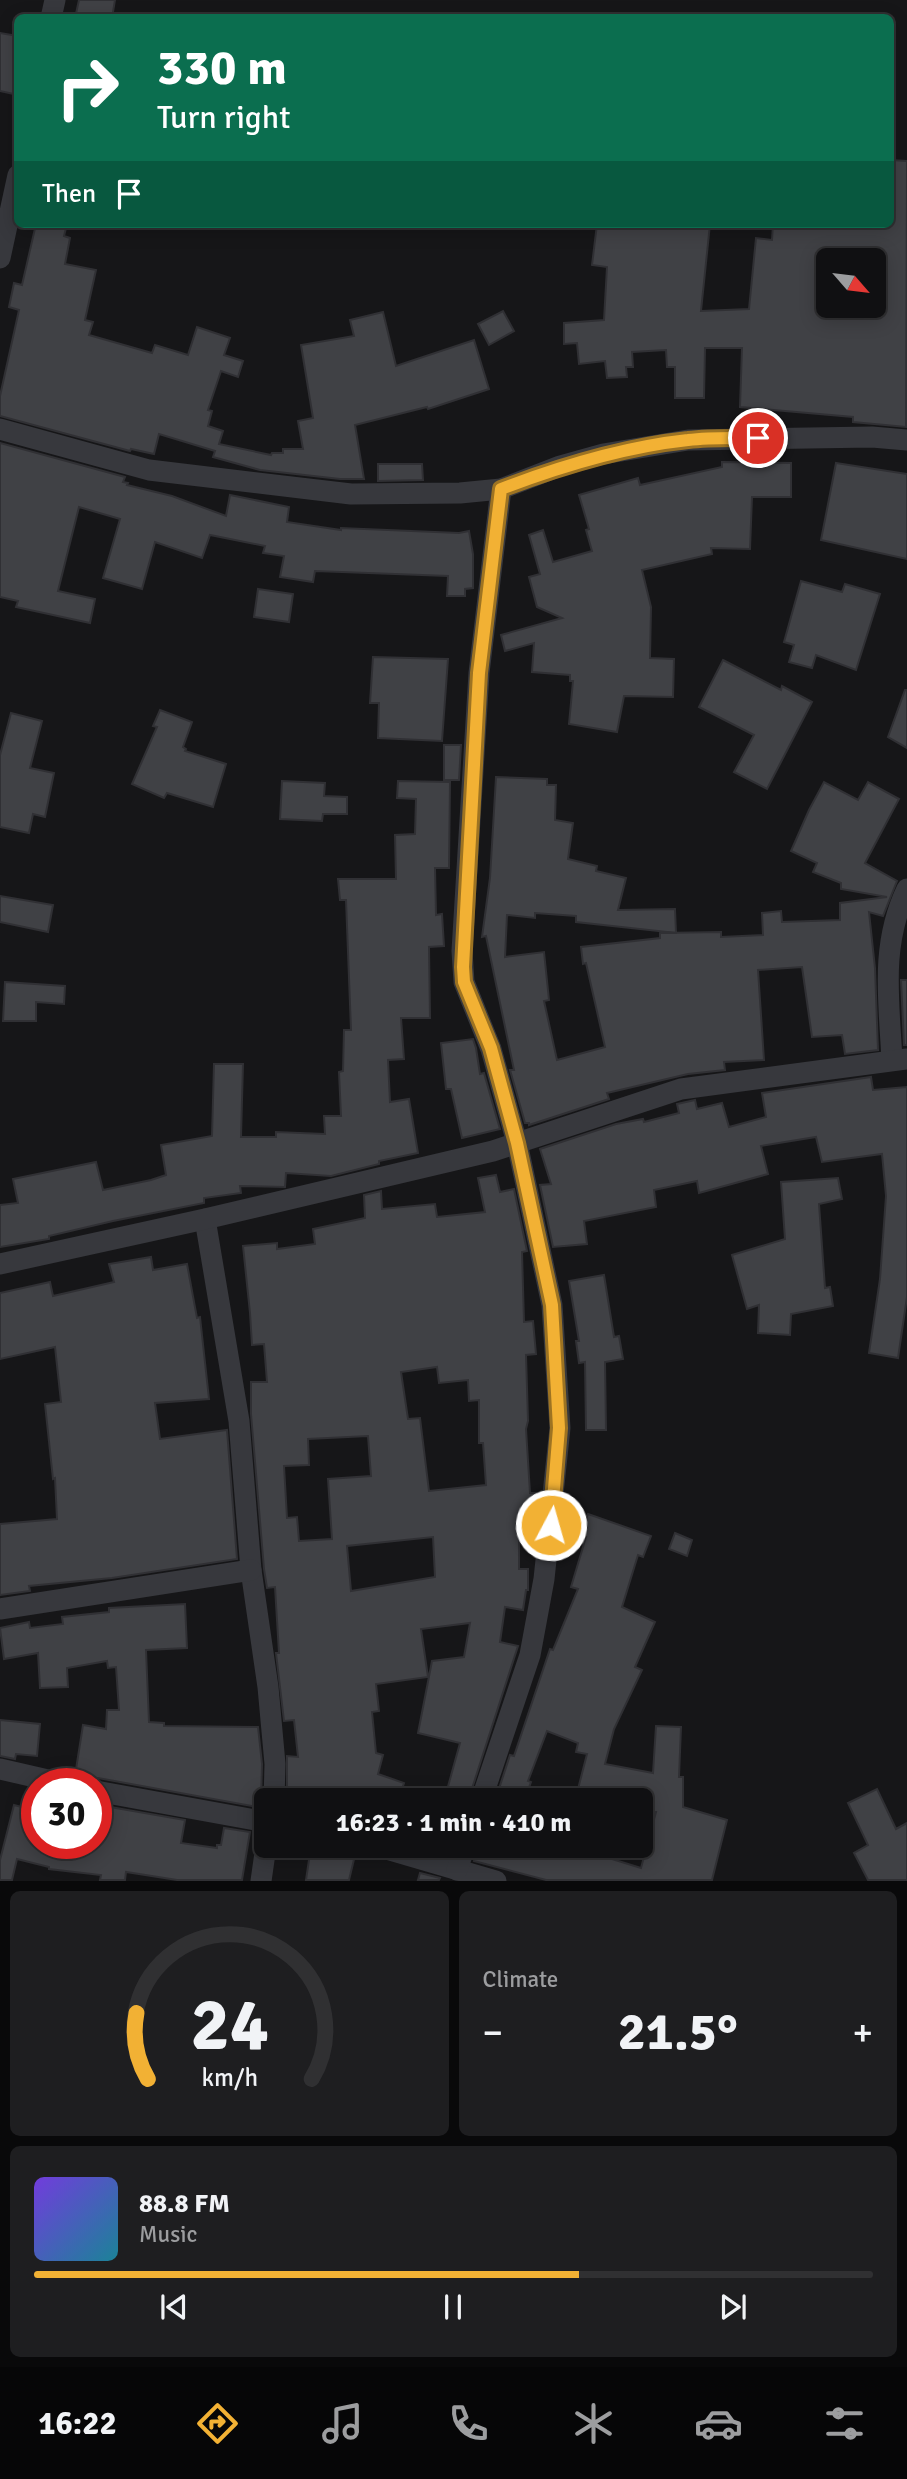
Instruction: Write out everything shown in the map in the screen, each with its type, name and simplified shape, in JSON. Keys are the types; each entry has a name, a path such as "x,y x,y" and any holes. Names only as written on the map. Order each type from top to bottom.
{"street":[{"path":"0,258 14,193"},
{"path":"0,429 149,470 351,494 460,493 501,489 560,466 603,454 688,440 872,437 907,440"},
{"path":"485,1788 530,1655 544,1579 559,1428 552,1305 517,1143 491,1048 464,982 462,951 479,673 501,489"},
{"path":"0,1264 493,1151 681,1088 900,1059 888,988 889,941 898,908 907,889"},
{"path":"205,1219 239,1422 251,1570 268,1687 275,1763 274,1788"},
{"path":"0,1609 251,1570"},
{"path":"0,1769 21,1774"},
{"path":"112,1794 254,1820"},
{"path":"261,1881 264,1858"},
{"path":"416,1858 496,1881"},
{"path":"457,1870 461,1858"}],"building":[{"path":"79,0 115,0 113,14 76,14"},
{"path":"0,33 14,35 14,94 0,91"},
{"path":"894,160 907,161 906,427 853,422 853,417 740,407 742,348 705,348 704,398 675,398 675,367 667,367 666,350 632,352 633,367 626,367 627,377 607,378 605,361 579,364 577,343 564,344 564,323 604,320 607,267 592,265 597,228 710,228 701,311 749,309 756,238 772,240 773,228 894,228"},
{"path":"35,228 66,228 64,236 70,238 65,264 96,270 85,320 93,322 89,335 152,353 155,345 188,355 197,327 230,338 224,355 243,361 238,377 221,371 208,410 212,411 208,426 223,431 219,444 271,455 283,453 283,449 303,449 298,421 313,418 301,345 354,336 350,320 383,312 396,366 474,340 489,389 428,409 427,407 355,425 364,479 260,470 213,457 215,451 159,434 154,454 131,449 130,451 0,416 0,396 19,310 9,307 14,283 22,285"},
{"path":"503,311 514,331 489,345 478,324"},
{"path":"0,443 125,477 123,482 128,483 127,485 172,496 226,516 230,495 289,507 287,522 341,530 469,531 473,554 473,588 465,589 465,596 447,596 448,576 315,571 313,582 280,577 284,556 263,553 265,546 210,535 202,558 155,542 142,589 103,578 120,519 79,507 58,591 95,599 90,623 16,607 18,601 0,597"},
{"path":"722,462 791,463 791,497 752,497 750,549 711,548 712,554 642,570 651,607 650,658 674,659 673,697 624,696 617,732 569,724 573,681 570,681 570,675 532,672 534,643 505,651 501,635 562,618 537,607 529,577 540,574 529,535 543,530 553,562 592,551 579,495 638,478 640,485 722,467"},
{"path":"836,463 907,474 907,559 821,540"},
{"path":"378,464 422,464 423,480 378,481"},
{"path":"801,581 842,592 845,584 880,594 856,670 816,655 812,668 789,662 794,645 784,642"},
{"path":"258,589 293,594 289,622 254,617"},
{"path":"373,657 448,659 442,741 378,738 379,703 370,703"},
{"path":"723,660 781,690 782,686 812,702 767,789 734,772 754,735 699,707"},
{"path":"907,690 907,748 888,737"},
{"path":"160,710 192,722 183,747 185,751 226,764 213,807 167,793 164,798 132,784 157,727 153,726"},
{"path":"11,713 42,721 30,768 54,773 45,817 33,814 29,833 0,827 0,755"},
{"path":"444,745 461,745 459,780 444,780"},
{"path":"496,777 547,779 547,785 556,785 555,820 573,823 568,859 597,866 596,871 626,878 618,910 675,909 676,933 721,932 721,937 763,935 762,913 781,911 782,922 840,920 840,903 887,897 841,889 841,883 813,872 817,863 791,851 824,782 858,800 868,782 899,799 865,863 897,881 883,916 869,912 875,968 878,1050 845,1054 842,1035 812,1037 802,967 758,970 764,1060 724,1062 725,1070 688,1074 607,1093 609,1099 529,1125 525,1123 510,1070 514,1070 486,936 482,937 490,878","holes":["535,913 576,916 576,922 674,933 660,933 660,938 581,947 605,1047 557,1060 544,1001 549,1000 544,952 505,957 507,915 535,918"]},
{"path":"282,781 325,783 324,796 347,797 347,814 323,814 322,821 280,819"},
{"path":"398,781 450,782 449,868 435,868 436,915 442,914 444,946 429,947 430,1018 401,1018 404,1059 388,1060 390,1102 409,1099 418,1153 379,1161 379,1164 331,1176 286,1173 285,1187 240,1186 241,1193 204,1198 204,1203 113,1221 49,1236 49,1239 0,1247 0,1205 18,1203 13,1179 96,1162 103,1190 151,1180 166,1175 161,1145 212,1136 214,1064 243,1064 241,1137 276,1137 276,1132 325,1134 324,1116 341,1116 339,1072 343,1071 344,1030 351,1030 346,900 340,900 338,879 396,879 395,835 415,834 416,799 397,798"},
{"path":"0,896 53,905 48,932 0,922"},
{"path":"901,980 907,980 907,1045 904,1045"},
{"path":"5,982 65,986 64,1004 36,1002 36,1021 3,1021"},
{"path":"473,1039 480,1074 484,1073 500,1129 462,1138 451,1089 446,1089 441,1043"},
{"path":"871,1077 873,1090 907,1087 907,1297 898,1358 869,1353 880,1279 886,1196 882,1154 822,1162 816,1137 761,1146 768,1174 699,1193 697,1181 654,1190 656,1207 584,1221 587,1244 553,1247 540,1185 551,1184 540,1149 616,1124 643,1119 644,1122 679,1113 677,1104 695,1100 697,1109 722,1103 729,1127 766,1117 762,1093"},
{"path":"496,1175 500,1192 514,1189 527,1251 522,1252 524,1322 533,1321 536,1354 526,1355 526,1429 530,1493 536,1493 536,1522 519,1522 519,1569 528,1569 528,1590 523,1610 505,1607 500,1642 518,1646 472,1788 448,1788 460,1743 418,1733 432,1661 464,1657 470,1623 421,1629 428,1677 376,1684 379,1711 372,1712 376,1753 383,1755 378,1774 404,1783 402,1788 287,1788 287,1756 298,1757 294,1720 284,1721 276,1653 279,1653 275,1587 267,1588 264,1569 251,1414 251,1382 267,1382 264,1344 252,1345 243,1246 277,1243 277,1249 315,1244 313,1229 365,1218 364,1195 381,1191 382,1209 435,1204 437,1217 485,1212 478,1178","holes":["437,1367 439,1383 468,1380 469,1401 479,1400 479,1443 483,1443 486,1485 429,1491 420,1418 408,1419 401,1372","368,1436 371,1476 328,1479 332,1539 299,1541 297,1517 287,1518 284,1466 309,1465 308,1439","433,1537 435,1577 351,1591 347,1546"]},
{"path":"838,1178 842,1199 819,1204 825,1288 830,1287 833,1306 791,1314 790,1335 758,1333 759,1305 747,1309 732,1255 785,1239 781,1182"},
{"path":"151,1257 153,1270 187,1264 197,1318 200,1317 209,1399 155,1403 160,1439 227,1430 237,1559 112,1578 29,1586 30,1591 0,1595 0,1524 57,1519 55,1478 53,1479 45,1404 61,1402 55,1347 0,1359 0,1293 50,1282 53,1296 114,1282 109,1264"},
{"path":"604,1275 614,1337 619,1336 623,1359 605,1362 606,1430 586,1430 585,1362 579,1363 576,1341 579,1341 569,1281"},
{"path":"588,1514 651,1536 643,1557 638,1555 622,1607 655,1622 635,1667 642,1670 614,1729 605,1764 653,1773 656,1726 681,1727 679,1777 683,1777 683,1807 727,1820 712,1880 546,1880 474,1861 475,1858 609,1858 641,1868 644,1858 653,1858 653,1823 656,1812 653,1812 653,1788 578,1788 587,1754 576,1752 578,1743 547,1731 528,1781 531,1782 529,1788 499,1788 510,1755 514,1756 550,1649 553,1650 578,1589 571,1587 586,1537 580,1535"},
{"path":"675,1533 692,1540 687,1556 669,1549"},
{"path":"185,1604 187,1648 146,1650 149,1722 164,1723 164,1726 258,1727 261,1788 254,1788 254,1806 112,1781 112,1768 76,1768 83,1725 106,1729 107,1710 119,1710 116,1667 108,1668 107,1661 67,1668 68,1687 40,1688 38,1653 4,1659 0,1628 29,1622 30,1628 63,1624 62,1617 109,1612 109,1608"},
{"path":"0,1720 40,1724 37,1756 16,1754 15,1759 0,1756"},
{"path":"877,1789 896,1829 907,1823 907,1880 868,1880 854,1853 868,1845 848,1803"},
{"path":"14,1805 21,1807 21,1859 112,1859 112,1807 185,1820 181,1843 217,1848 217,1845 221,1845 224,1828 250,1832 242,1880 177,1880 126,1872 125,1880 100,1880 101,1875 49,1869 17,1859 12,1880 0,1880 0,1860"},
{"path":"309,1858 354,1858 349,1880 306,1880"},
{"path":"420,1873 440,1878 418,1880"}],"route":[{"path":"551,1525 559,1428 552,1305 542,1269 517,1143 491,1048 464,982 462,951 479,673 501,489 560,466 603,454 688,440 758,438"}]}
